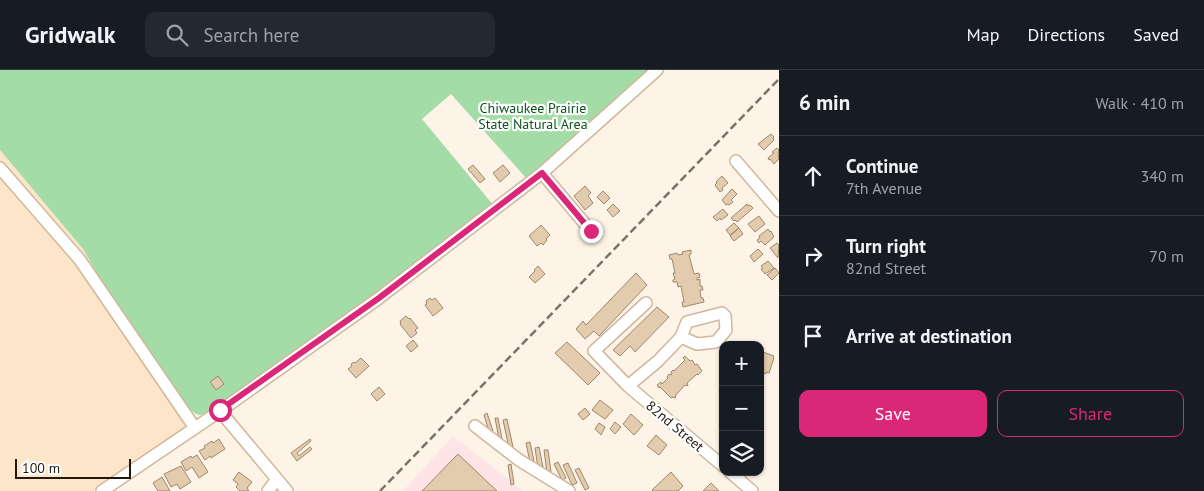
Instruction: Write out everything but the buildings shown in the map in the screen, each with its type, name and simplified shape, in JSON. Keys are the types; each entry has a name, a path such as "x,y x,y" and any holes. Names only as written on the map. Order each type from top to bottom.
{"street":[{"path":"102,491 379,298 542,173 657,70"},
{"path":"736,161 779,211"},
{"path":"0,168 80,260 195,428"},
{"path":"542,173 591,231"},
{"name":"82nd Street","path":"646,303 594,351 628,386 719,463"},
{"path":"628,386 658,361 681,337"},
{"path":"220,410 287,491"},
{"path":"475,426 519,460 570,491"},
{"path":"735,476 752,491"},
{"path":"268,491 277,480"}],"shaded area":[{"path":"0,150 83,249 184,420 184,427 180,431 93,491 0,491"},
{"path":"453,436 523,491 403,491"}],"green space":[{"name":"Chiwaukee Prairie State Natural Area","path":"0,70 652,70 527,179 451,94 422,119 494,206 312,342 210,411 200,415 189,409 116,306 83,249 0,150"}],"railway":[{"path":"380,491 779,79"}],"route":[{"path":"220,410 379,298 542,173 591,231"}]}
